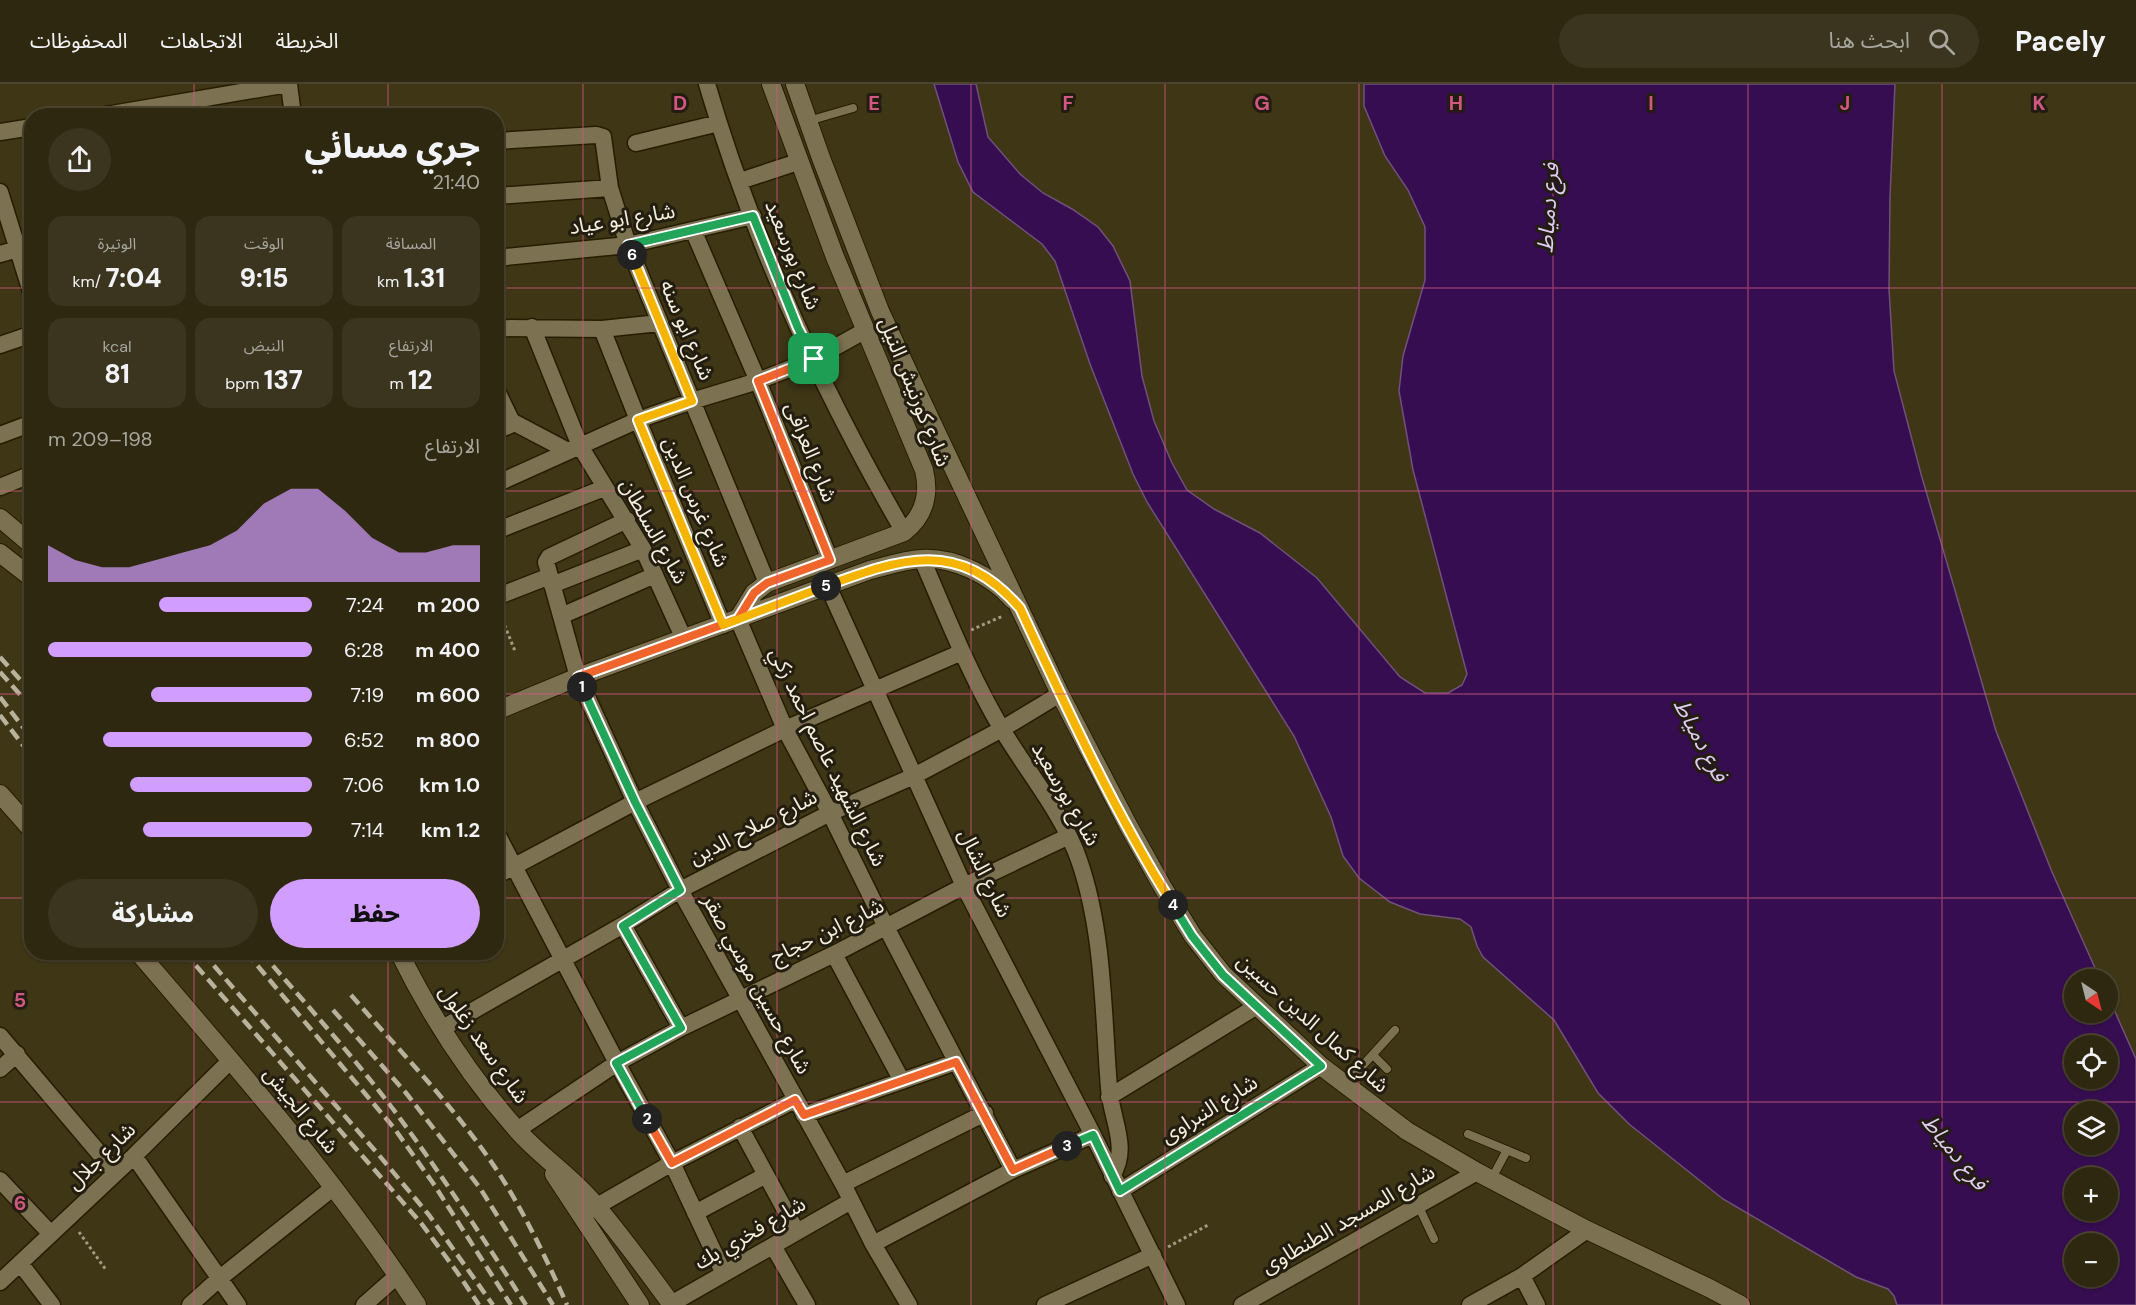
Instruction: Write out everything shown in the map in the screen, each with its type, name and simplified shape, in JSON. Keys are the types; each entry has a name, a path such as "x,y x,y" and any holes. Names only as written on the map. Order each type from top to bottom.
{"main road":[{"name":"شارع كورنيش النيل","path":"771,84 835,257 924,470 927,481 925,504 913,525 904,532"},
{"name":"شارع كورنيش النيل","path":"795,84 880,311 1020,608"},
{"path":"0,518 24,538"},
{"path":"731,622 754,593 767,583 904,532"},
{"path":"0,553 24,572"},
{"path":"504,708 578,677 870,570 922,559 948,562 974,571 999,587 1020,608"},
{"name":"شارع كمال الدين حسين","path":"1020,608 1060,694 1128,825 1192,936 1223,975 1321,1066 1407,1131 1484,1176 1587,1230 1741,1305"},
{"path":"0,794 24,821"},
{"name":"شارع الجيش","path":"145,960 288,1127 398,1275 417,1305"},
{"name":"شارع سعد زغلول","path":"403,960 441,1029 465,1065 517,1130 542,1155 671,1304"},
{"name":"شارع سعد زغلول","path":"589,1210 640,1305"}],"street":[{"path":"147,108 288,84 292,108"},
{"name":"شارع بورسعيد","path":"707,84 718,123 798,328 856,447 904,532"},
{"path":"636,143 718,123"},
{"path":"0,132 24,128"},
{"name":"شارع ابو سنه","path":"504,141 601,135 604,140 610,188 628,245 767,583"},
{"path":"740,181 798,162"},
{"path":"504,195 610,188"},
{"path":"0,192 24,247 0,254"},
{"name":"شارع ابو عياد","path":"504,257 628,245 753,216"},
{"name":"شارع العراقى","path":"693,230 758,381 830,560"},
{"path":"504,328 602,329 659,323"},
{"name":"شارع السلطان","path":"532,327 574,448 627,520 643,549 684,639"},
{"name":"شارع غرس الدين","path":"602,329 638,420 731,622"},
{"path":"504,480 638,420 758,381 814,359 866,330"},
{"path":"0,345 24,337"},
{"path":"508,419 574,448"},
{"path":"0,435 24,426"},
{"path":"0,487 24,477"},
{"path":"504,528 604,488"},
{"path":"549,574 549,557 627,520"},
{"path":"504,594 549,574 643,549"},
{"name":"شارع بورسعيد","path":"922,559 958,645 1002,729 1069,836 1079,860 1097,943 1109,1097 1120,1142 1116,1183"},
{"name":"شارع حسين موسي صقر","path":"549,574 578,677 635,802 680,890 843,1184 873,1244 909,1305"},
{"path":"561,616 655,575"},
{"name":"شارع الشال","path":"828,586 964,886 1093,1135 1177,1305"},
{"name":"شارع الشهيد عاصم احمد زكي","path":"731,622 1013,1170"},
{"path":"504,872 635,802 785,729 874,689 958,645"},
{"name":"شارع صلاح الدين","path":"441,1029 561,959 623,926 680,890 830,813 914,776 1002,729 1060,694"},
{"name":"شارع ابن حجاج","path":"517,1130 616,1063 681,1028 1069,836"},
{"path":"504,848 616,1063 672,1163 724,1274"},
{"path":"623,926 681,1028"},
{"path":"834,954 902,1081"},
{"path":"1109,1097 1257,1006"},
{"path":"0,1036 116,1173"},
{"path":"0,1069 17,1054"},
{"name":"شارع جلال","path":"0,1282 134,1156 231,1060"},
{"path":"804,1115 956,1062"},
{"name":"شارع النبراوى","path":"1116,1183 1321,1066"},
{"path":"589,1210 672,1163 795,1100"},
{"path":"843,1184 985,1113"},
{"path":"741,1127 797,1232"},
{"path":"873,1244 1013,1170 1093,1135"},
{"path":"134,1156 238,1305"},
{"path":"695,1213 766,1175"},
{"name":"شارع المسجد الطنطاوى","path":"1242,1305 1418,1205 1484,1176"},
{"path":"0,1180 51,1234"},
{"path":"190,1305 220,1278 334,1187"},
{"name":"شارع فخري بك","path":"671,1304 851,1201"},
{"path":"1472,1304 1522,1276 1587,1230"},
{"path":"773,1246 807,1305"},
{"path":"1045,1305 1153,1255"},
{"path":"20,1263 52,1305"},
{"path":"364,1305 398,1275"},
{"path":"1522,1276 1537,1305"}],"lane":[{"path":"808,121 853,108"},
{"path":"1344,1085 1395,1030"},
{"path":"1372,1055 1387,1070"},
{"path":"1468,1134 1526,1158"},
{"path":"1484,1176 1507,1150"},
{"path":"1418,1205 1434,1239"}],"path":[{"path":"958,645 1020,608"},
{"path":"504,624 515,651"},
{"path":"69,1218 106,1270"},
{"path":"1153,1255 1208,1225"}],"water":[{"name":"فرع دمياط","path":"934,84 976,84 988,137 1020,174 1043,193 1098,227 1113,246 1130,281 1142,376 1154,421 1172,463 1187,490 1214,509 1260,533 1317,578 1400,677 1425,693 1448,693 1462,685 1467,674 1413,470 1399,391 1403,356 1425,280 1425,227 1408,190 1385,156 1364,106 1364,84 1895,84 1889,289 1894,371 1921,474 1996,731 2052,872 2096,969 2064,969 2064,1023 2118,1023 2118,1018 2136,1059 2136,1305 1897,1305 1888,1289 1856,1277 1723,1199 1629,1124 1598,1093 1554,1020 1483,957 1471,927 1460,919 1420,914 1390,902 1359,878 1343,856 1331,817 1294,736 1147,502 1133,474 1090,364 1055,261 1042,244 973,192 958,162"}],"railway":[{"path":"0,657 24,684"},
{"path":"0,672 24,699"},
{"path":"0,697 24,728"},
{"path":"0,715 24,746"},
{"path":"191,960 421,1223 479,1305"},
{"path":"209,960 429,1215 493,1305"},
{"path":"253,960 394,1128 433,1183 511,1305"},
{"path":"268,960 345,1049 393,1109 428,1157 526,1305"},
{"path":"351,995 448,1105 484,1151 527,1222 567,1305"},
{"path":"333,1010 406,1093 480,1188 553,1305"}],"route":[{"path":"814,359 758,381 830,560 767,583 754,593 738,619 723,625 578,677 635,802 680,890 623,926 681,1028 616,1063 672,1163 795,1100 804,1115 956,1062 985,1113 1013,1170 1093,1135 1120,1191 1321,1066 1223,975 1192,936 1128,825 1060,694 1020,608 987,578 974,571 940,561 922,559 906,561 870,570 723,625 638,420 692,401 628,245 753,216 786,300 814,359"}]}
